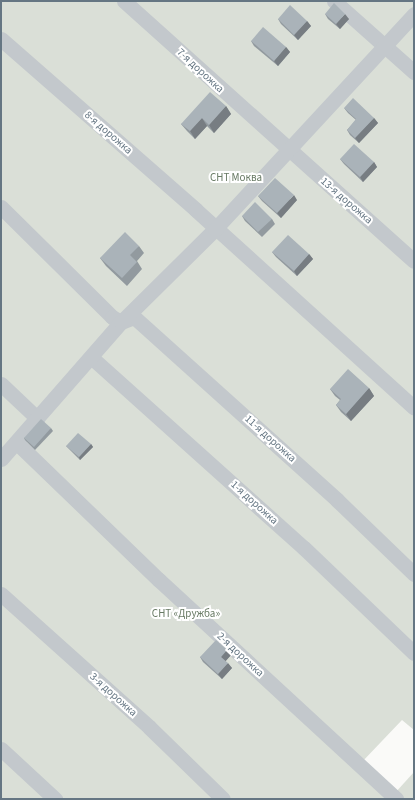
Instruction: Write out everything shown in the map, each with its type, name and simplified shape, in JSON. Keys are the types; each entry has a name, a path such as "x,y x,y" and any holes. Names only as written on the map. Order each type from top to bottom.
{"street":[{"name":"7-я дорожка","path":"124,1 277,140"},
{"path":"334,1 414,72"},
{"path":"1,459 121,322 215,229 288,150 380,42 414,14"},
{"name":"8-я дорожка","path":"1,39 414,408"},
{"name":"13-я дорожка","path":"277,140 414,261"},
{"path":"1,207 102,308 121,322"},
{"name":"11-я дорожка","path":"121,322 134,316 337,500 414,574"},
{"name":"1-я дорожка","path":"91,357 304,548 414,653"},
{"path":"1,384 37,418"},
{"name":"2-я дорожка","path":"16,442 159,580 396,799"},
{"name":"3-я дорожка","path":"1,594 149,727 223,799"},
{"path":"1,749 55,799"}],"green space":[{"path":"1,1 414,1 414,730 402,720 361,763 390,799 1,799"},
{"path":"414,772 414,799 401,799 395,793"}],"building":[{"path":"334,3 345,14 336,24 325,14"},
{"path":"290,5 307,21 294,35 278,19"},
{"path":"263,27 286,47 274,61 251,41"},
{"path":"210,92 226,106 209,125 202,118 190,131 181,124"},
{"path":"353,98 374,118 355,138 347,130 356,119 344,108"},
{"path":"354,144 374,162 360,177 340,159"},
{"path":"275,178 294,195 277,213 258,196"},
{"path":"255,202 272,219 258,232 242,216"},
{"path":"125,232 139,246 130,255 137,262 122,278 100,258"},
{"path":"288,235 309,254 294,271 272,252"},
{"path":"348,369 369,388 346,414 336,405 341,399 330,389"},
{"path":"41,419 51,428 34,447 24,438"},
{"path":"78,433 91,444 79,457 66,446"},
{"path":"216,640 227,650 221,657 228,663 218,674 200,657"}],"park label":[{"name":"СНТ Моква","path":"236,178"},
{"name":"СНТ «Дружба»","path":"186,614"}]}
